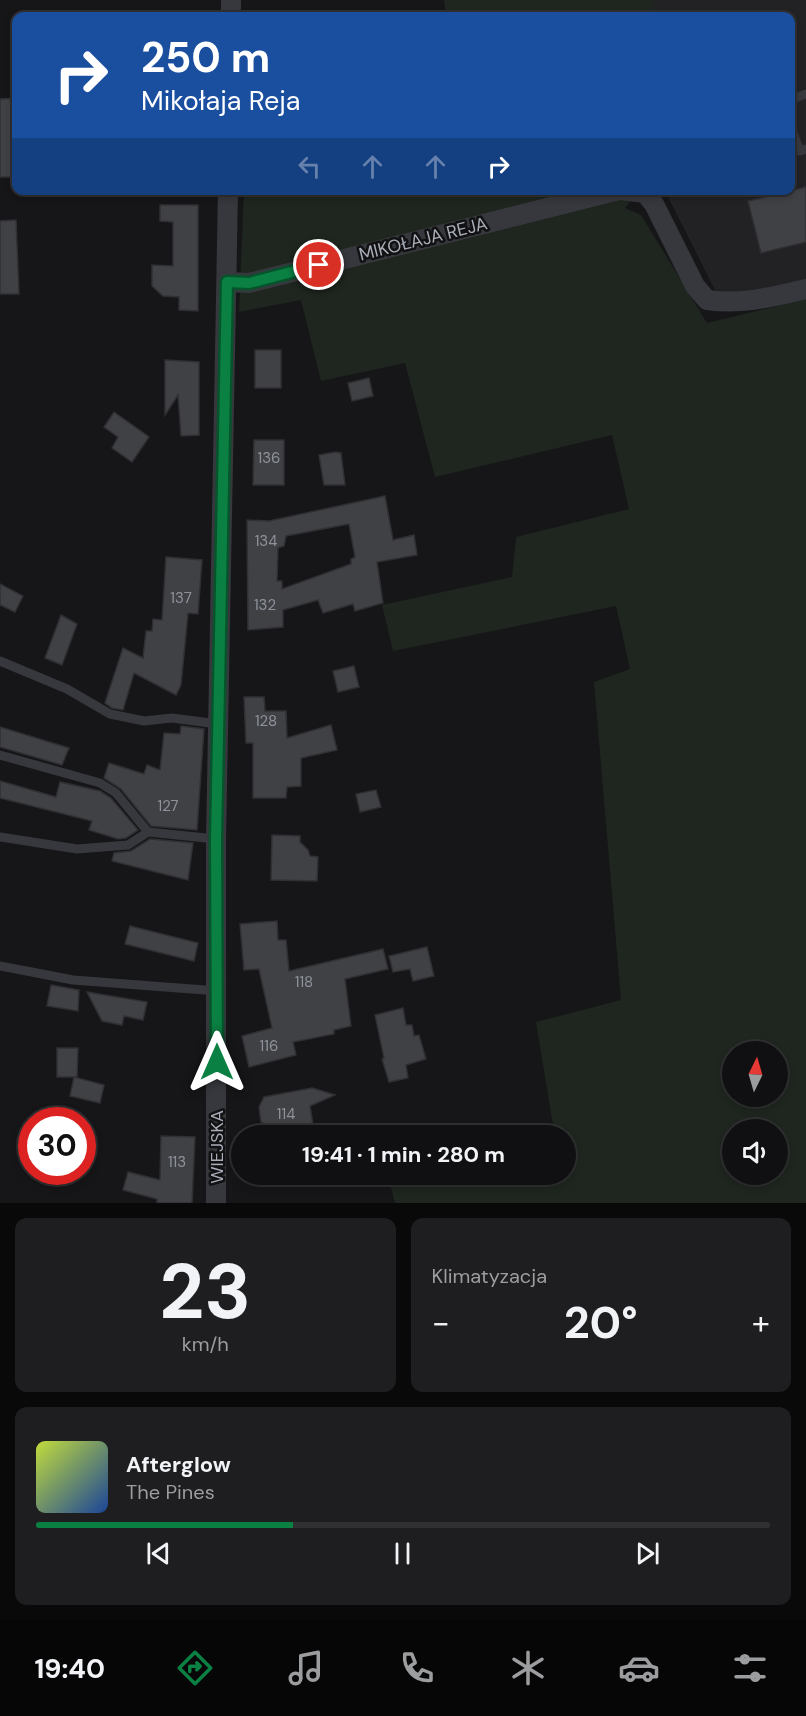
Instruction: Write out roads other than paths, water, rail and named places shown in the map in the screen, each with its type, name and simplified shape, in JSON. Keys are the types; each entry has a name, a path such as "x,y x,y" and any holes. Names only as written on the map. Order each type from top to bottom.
{"street":[{"name":"WIEJSKA","path":"216,1203 218,991 216,839 228,195"},
{"name":"MIKOŁAJA REJA","path":"227,282 249,283 600,195"},
{"name":"MIKOŁAJA REJA","path":"649,195 695,286 707,300 728,303 752,301 806,289"}],"lane":[{"path":"795,138 800,151 806,149"},
{"path":"0,661 51,681 110,714 144,722 172,718 218,724"},
{"path":"0,755 100,783 116,793 148,832"},
{"path":"0,837 77,849 128,845 148,832 216,839"},
{"path":"0,966 73,981 218,991"}]}
